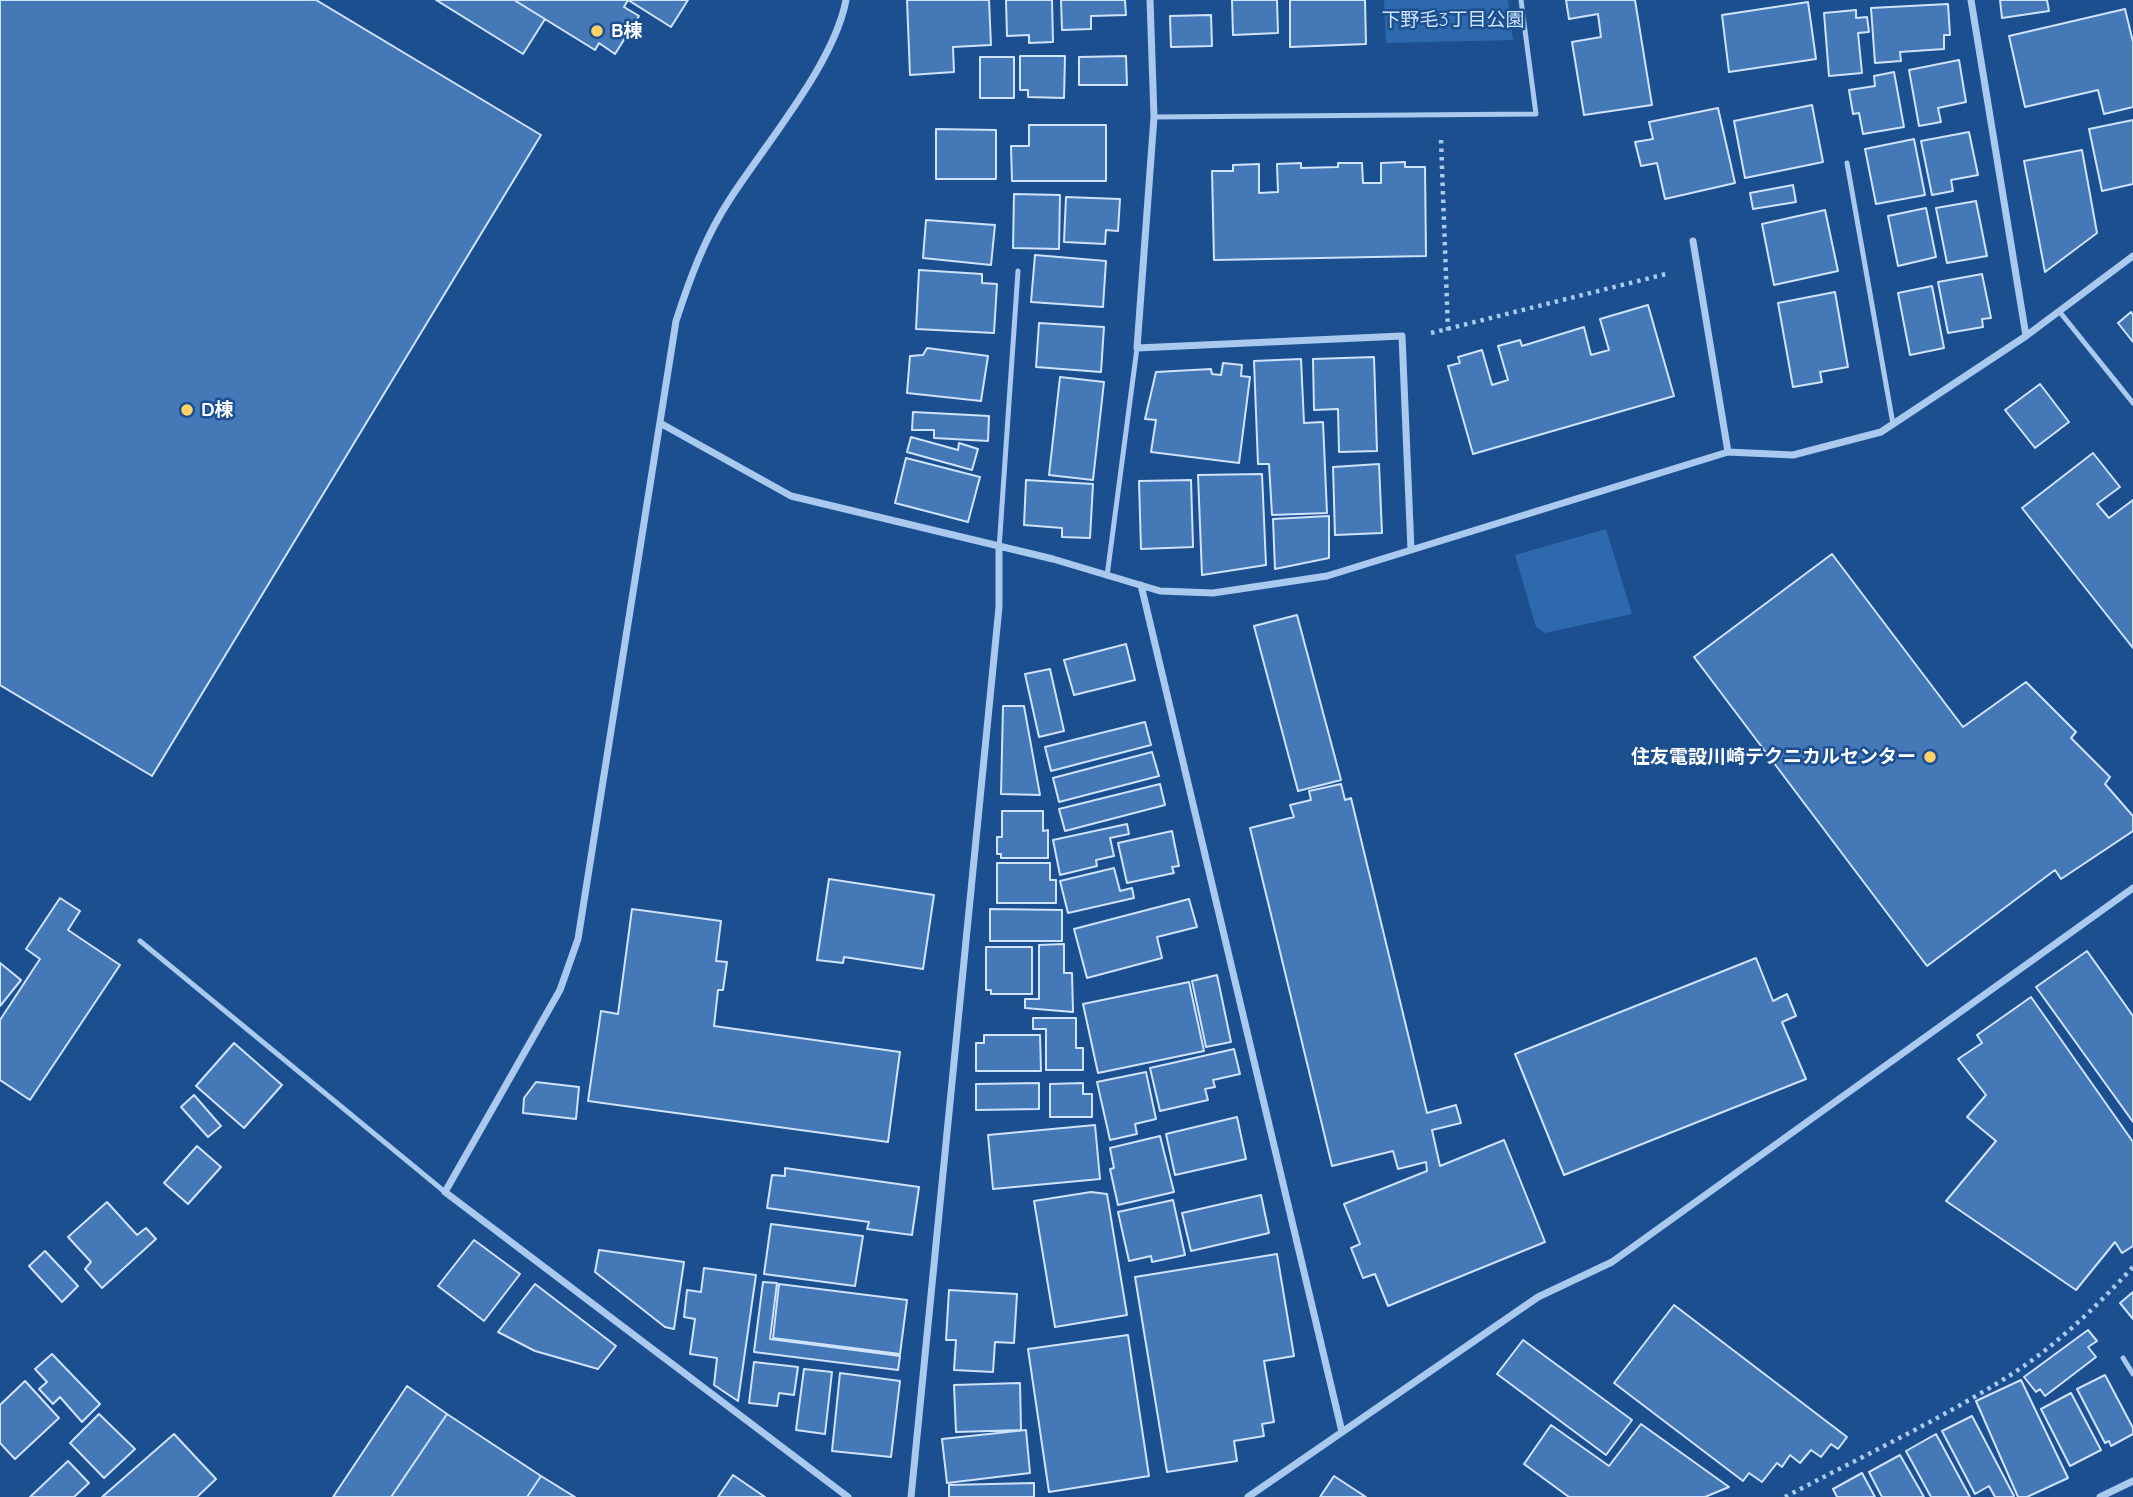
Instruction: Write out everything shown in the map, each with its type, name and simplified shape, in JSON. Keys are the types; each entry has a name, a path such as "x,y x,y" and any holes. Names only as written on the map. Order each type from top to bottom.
{"street":[{"path":"846,0 843,15 819,66 729,201 696,259 676,321 578,939 560,990 445,1192 848,1497"},
{"path":"1150,0 1154,117 1137,348 1402,336 1411,550"},
{"path":"1970,0 2026,336"},
{"path":"1693,241 1728,452"},
{"path":"660,423 791,496 999,549 1053,559 1160,591 1213,593 1327,576 1728,452 1793,455 1881,432 2026,336 2133,256"},
{"path":"911,1497 999,607 999,549"},
{"path":"1141,585 1342,1432"},
{"path":"1248,1497 1538,1297 1612,1262 2133,888"},
{"path":"2100,1497 2133,1481"}],"lane":[{"path":"1154,117 1536,114 1521,0"},
{"path":"1847,163 1893,424"},
{"path":"999,549 1018,271"},
{"path":"2059,311 2133,402"},
{"path":"1107,576 1137,348"},
{"path":"140,940 445,1192"},
{"path":"2123,1358 2133,1374"}],"path":[{"path":"1440,115 1448,331"},
{"path":"1402,336 1448,331 1697,266"},
{"path":"1785,1497 1927,1423 2014,1373 2095,1308 2133,1267"}],"green space":[{"name":"下野毛3丁目公園","path":"1384,0 1508,0 1513,40 1386,43"},
{"path":"1606,529 1632,614 1545,633 1536,627 1515,555"}],"building":[{"name":"D棟","path":"0,0 316,0 541,135 152,776 0,685"},
{"path":"436,0 514,0 545,19 523,54"},
{"name":"B棟","path":"514,0 628,0 624,7 639,16 615,54 599,43 595,50"},
{"path":"628,0 688,0 671,27"},
{"path":"907,0 989,0 991,45 953,47 954,72 910,75"},
{"path":"1006,0 1052,0 1053,42 1029,43 1029,35 1007,36"},
{"path":"1061,0 1125,0 1126,15 1091,16 1091,29 1062,30"},
{"path":"1232,0 1277,0 1278,33 1233,35"},
{"path":"1290,0 1365,0 1366,44 1290,47"},
{"path":"1566,0 1635,0 1652,105 1584,115 1572,42 1601,37 1598,14 1569,19"},
{"path":"2000,0 2047,0 2049,11 2002,18"},
{"path":"1808,2 1816,59 1729,72 1722,15"},
{"path":"1948,4 1950,35 1944,35 1944,49 1900,52 1901,61 1875,63 1871,8"},
{"path":"2125,9 2133,42 2133,107 2104,114 2098,90 2025,107 2009,36"},
{"path":"1856,10 1856,18 1867,17 1869,32 1858,33 1862,73 1829,76 1824,13"},
{"path":"1211,15 1212,46 1171,47 1170,16"},
{"path":"1020,56 1065,56 1064,98 1028,97 1028,90 1020,90"},
{"path":"1126,56 1127,85 1079,85 1079,57"},
{"path":"980,57 1014,57 1014,98 980,98"},
{"path":"1959,60 1966,102 1938,108 1941,122 1919,126 1909,70"},
{"path":"1894,72 1904,127 1863,134 1859,113 1853,114 1849,90 1875,86 1874,76"},
{"path":"1812,105 1823,162 1745,178 1734,121"},
{"path":"1718,108 1735,183 1665,199 1657,163 1641,166 1635,142 1653,139 1649,122"},
{"path":"2133,120 2133,184 2102,191 2089,129"},
{"path":"1029,125 1106,125 1106,181 1012,181 1011,146 1029,146"},
{"path":"936,129 996,130 996,179 936,179"},
{"path":"1969,132 1978,175 1951,180 1953,191 1932,195 1921,141"},
{"path":"1914,139 1925,195 1876,204 1865,149"},
{"path":"2082,150 2097,233 2045,272 2024,161"},
{"path":"1405,162 1405,167 1425,167 1426,256 1214,260 1212,171 1233,171 1233,165 1259,164 1259,193 1278,192 1277,164 1301,163 1301,168 1362,163 1363,183 1381,183 1381,163"},
{"path":"1793,185 1796,202 1753,209 1750,193"},
{"path":"1014,194 1060,195 1059,249 1013,248"},
{"path":"1066,197 1120,199 1118,231 1106,230 1105,244 1064,242"},
{"path":"1976,201 1987,256 1947,263 1936,208"},
{"path":"1926,208 1936,257 1898,266 1888,216"},
{"path":"1825,210 1838,271 1774,285 1762,224"},
{"path":"926,220 995,225 991,265 923,258"},
{"path":"1035,255 1106,261 1103,307 1031,302"},
{"path":"919,270 982,274 982,283 997,284 994,333 916,329"},
{"path":"1982,274 1991,318 1982,319 1983,327 1948,333 1938,282"},
{"path":"1932,286 1944,348 1910,355 1898,293"},
{"path":"1835,292 1848,367 1820,372 1822,382 1793,387 1778,303"},
{"path":"1648,305 1674,396 1473,454 1448,366 1460,363 1458,357 1482,350 1492,385 1508,380 1498,346 1520,340 1522,346 1584,327 1591,355 1609,350 1600,319"},
{"path":"2131,312 2133,315 2133,342 2118,323"},
{"path":"1039,323 1104,327 1101,372 1036,367"},
{"path":"927,348 988,356 981,401 907,393 910,356 923,355"},
{"path":"1374,357 1377,451 1339,452 1338,409 1314,410 1313,359"},
{"path":"1301,359 1304,423 1323,422 1327,513 1272,515 1269,464 1258,464 1254,361"},
{"path":"1223,363 1242,365 1241,376 1250,377 1239,463 1151,452 1156,420 1145,419 1156,372 1211,369 1212,374 1221,375"},
{"path":"1060,377 1104,382 1093,480 1049,475"},
{"path":"2040,384 2069,422 2035,448 2005,410"},
{"path":"913,412 989,416 988,441 934,438 934,430 912,430"},
{"path":"911,437 958,450 959,443 978,449 972,470 907,452"},
{"path":"2093,453 2120,487 2097,504 2109,518 2133,500 2133,648 2022,508"},
{"path":"906,458 980,477 968,522 895,503"},
{"path":"1379,464 1382,533 1335,535 1333,467"},
{"path":"1262,474 1266,565 1202,575 1198,475"},
{"path":"1026,480 1093,484 1090,538 1062,537 1062,528 1024,525"},
{"path":"1191,480 1193,547 1141,549 1139,481"},
{"path":"1329,516 1329,558 1275,569 1273,519"},
{"name":"住友電設川崎テクニカルセンター","path":"1832,554 1963,727 2026,682 2076,732 2071,738 2110,777 2105,784 2133,816 2133,831 2061,879 2055,870 1927,966 1694,657"},
{"path":"1297,615 1341,780 1298,791 1254,626"},
{"path":"1126,644 1135,680 1074,695 1064,660"},
{"path":"1050,669 1064,731 1039,737 1025,674"},
{"path":"1003,706 1024,706 1040,795 1001,794"},
{"path":"1145,722 1151,745 1051,771 1045,747"},
{"path":"1152,752 1159,776 1059,802 1053,778"},
{"path":"1160,784 1165,805 1065,831 1059,809"},
{"path":"1341,784 1345,800 1351,798 1427,1113 1456,1105 1461,1123 1432,1130 1440,1166 1504,1140 1545,1242 1388,1306 1375,1274 1363,1278 1351,1248 1360,1244 1344,1204 1427,1171 1426,1162 1398,1169 1393,1151 1332,1166 1250,828 1294,817 1290,805 1311,800 1309,791"},
{"path":"1002,811 1043,811 1043,831 1048,830 1048,858 1001,858 1001,854 997,854 997,837 1002,837"},
{"path":"1127,824 1129,834 1110,838 1114,856 1096,860 1097,866 1060,875 1053,840"},
{"path":"1172,831 1179,866 1172,867 1174,873 1127,883 1118,843"},
{"path":"997,863 1050,863 1050,880 1056,880 1056,903 997,903"},
{"path":"1114,868 1120,891 1132,888 1134,898 1068,913 1060,881"},
{"path":"829,879 934,895 923,969 844,957 843,963 817,960"},
{"path":"60,898 80,911 68,930 120,965 30,1100 0,1080 0,1020 40,959 26,949"},
{"path":"1189,899 1197,927 1157,937 1162,958 1087,978 1074,929"},
{"path":"632,909 721,921 716,961 727,962 723,990 718,990 714,1026 900,1052 888,1142 588,1101 601,1011 618,1014"},
{"path":"990,909 1062,910 1062,941 990,941"},
{"path":"1064,944 1064,973 1072,973 1073,1012 1025,1008 1025,999 1039,999 1039,945"},
{"path":"986,947 1032,947 1032,994 991,994 991,990 986,990"},
{"path":"2087,951 2133,1016 2133,1122 2036,987"},
{"path":"1756,958 1773,1001 1787,994 1796,1016 1782,1022 1806,1079 1564,1175 1515,1054"},
{"path":"0,963 21,980 0,1006"},
{"path":"1217,975 1231,1042 1206,1047 1192,981"},
{"path":"1189,982 1204,1051 1098,1073 1083,1004"},
{"path":"2031,997 2133,1142 2133,1246 2122,1253 2115,1242 2076,1290 1946,1201 1996,1141 1967,1117 1986,1095 1958,1059 1982,1043 1977,1035"},
{"path":"1033,1018 1076,1018 1076,1048 1083,1048 1083,1070 1046,1070 1046,1029 1033,1029"},
{"path":"984,1035 1040,1035 1041,1071 976,1071 976,1043 984,1043"},
{"path":"234,1043 282,1085 244,1128 196,1086"},
{"path":"1234,1049 1240,1074 1213,1080 1215,1087 1205,1089 1208,1100 1160,1111 1150,1068"},
{"path":"1146,1072 1156,1119 1135,1124 1137,1134 1110,1140 1097,1082"},
{"path":"536,1082 579,1087 576,1119 523,1113 524,1098"},
{"path":"1039,1083 1039,1109 976,1110 976,1084"},
{"path":"1083,1083 1083,1094 1092,1094 1092,1117 1050,1117 1050,1084"},
{"path":"194,1095 221,1126 208,1137 181,1107"},
{"path":"1237,1117 1246,1159 1175,1175 1166,1134"},
{"path":"1095,1125 1100,1179 993,1189 988,1135"},
{"path":"1160,1136 1174,1192 1118,1205 1110,1169 1114,1168 1110,1148"},
{"path":"197,1146 221,1167 188,1204 164,1183"},
{"path":"785,1168 919,1187 912,1235 867,1229 869,1222 767,1208 772,1175 785,1176"},
{"path":"1091,1192 1107,1194 1127,1315 1055,1327 1034,1201"},
{"path":"1261,1195 1269,1233 1191,1251 1182,1213"},
{"path":"1173,1200 1185,1255 1152,1262 1151,1256 1129,1261 1118,1212"},
{"path":"107,1202 137,1235 146,1228 156,1239 102,1288 85,1269 91,1262 68,1237"},
{"path":"771,1224 863,1236 855,1286 764,1274"},
{"path":"474,1240 520,1274 484,1321 438,1286"},
{"path":"599,1250 684,1262 674,1329 665,1327 595,1272"},
{"path":"45,1251 78,1286 62,1302 29,1266"},
{"path":"1277,1254 1294,1356 1264,1361 1274,1422 1262,1424 1264,1436 1234,1441 1237,1461 1167,1472 1135,1277"},
{"path":"704,1268 756,1275 738,1401 714,1385 717,1358 690,1354 695,1319 684,1317 687,1290 701,1292"},
{"path":"763,1282 777,1283 770,1339 900,1356 898,1370 754,1352"},
{"path":"535,1284 616,1346 598,1369 535,1351 498,1332"},
{"path":"779,1284 907,1300 900,1354 773,1338"},
{"path":"949,1290 1017,1294 1014,1343 995,1342 993,1372 954,1370 956,1340 946,1340"},
{"path":"2133,1292 2133,1319 2120,1303"},
{"path":"1674,1305 1847,1437 1838,1449 1831,1444 1821,1457 1811,1450 1800,1463 1790,1455 1782,1467 1777,1463 1762,1482 1749,1473 1743,1481 1614,1383"},
{"path":"2088,1330 2097,1341 2088,1347 2096,1357 2045,1396 2040,1389 2036,1392 2024,1377"},
{"path":"1128,1335 1149,1476 1049,1492 1028,1349"},
{"path":"1523,1340 1632,1420 1606,1455 1497,1374"},
{"path":"52,1354 100,1404 82,1422 60,1397 53,1404 39,1389 47,1382 35,1369"},
{"path":"754,1362 798,1367 794,1395 779,1393 777,1406 749,1403"},
{"path":"804,1369 832,1372 825,1434 796,1430"},
{"path":"840,1373 900,1381 891,1457 832,1451"},
{"path":"2105,1375 2133,1428 2133,1434 2111,1446 2109,1441 2105,1443 2077,1389"},
{"path":"2021,1380 2068,1478 2027,1497 2018,1497 1976,1401"},
{"path":"25,1381 59,1418 15,1459 0,1443 0,1405"},
{"path":"1020,1383 1021,1430 956,1432 954,1385"},
{"path":"407,1386 447,1414 391,1497 333,1497"},
{"path":"2071,1393 2101,1450 2070,1466 2041,1409"},
{"path":"99,1414 135,1449 104,1478 70,1443"},
{"path":"447,1414 541,1476 527,1497 391,1497"},
{"path":"1972,1416 2013,1497 1995,1497 1989,1486 1975,1494 1942,1431"},
{"path":"1641,1424 1729,1487 1705,1497 1569,1497 1524,1464 1551,1425 1609,1466"},
{"path":"1026,1430 1030,1473 947,1483 942,1439"},
{"path":"174,1434 216,1479 197,1497 102,1497"},
{"path":"1936,1434 1970,1497 1931,1497 1906,1451"},
{"path":"1900,1455 1924,1497 1882,1497 1869,1472"},
{"path":"68,1461 89,1483 74,1497 30,1497"},
{"path":"1862,1473 1875,1497 1837,1497 1833,1489"},
{"path":"733,1475 765,1497 718,1497"},
{"path":"541,1476 575,1497 527,1497"},
{"path":"1334,1476 1366,1497 1320,1497"},
{"path":"1034,1483 1034,1497 949,1497 949,1485"}],"place":[{"name":"B棟","path":"597,31"},
{"name":"D棟","path":"187,410"},
{"name":"住友電設川崎テクニカルセンター","path":"1930,757"}]}
